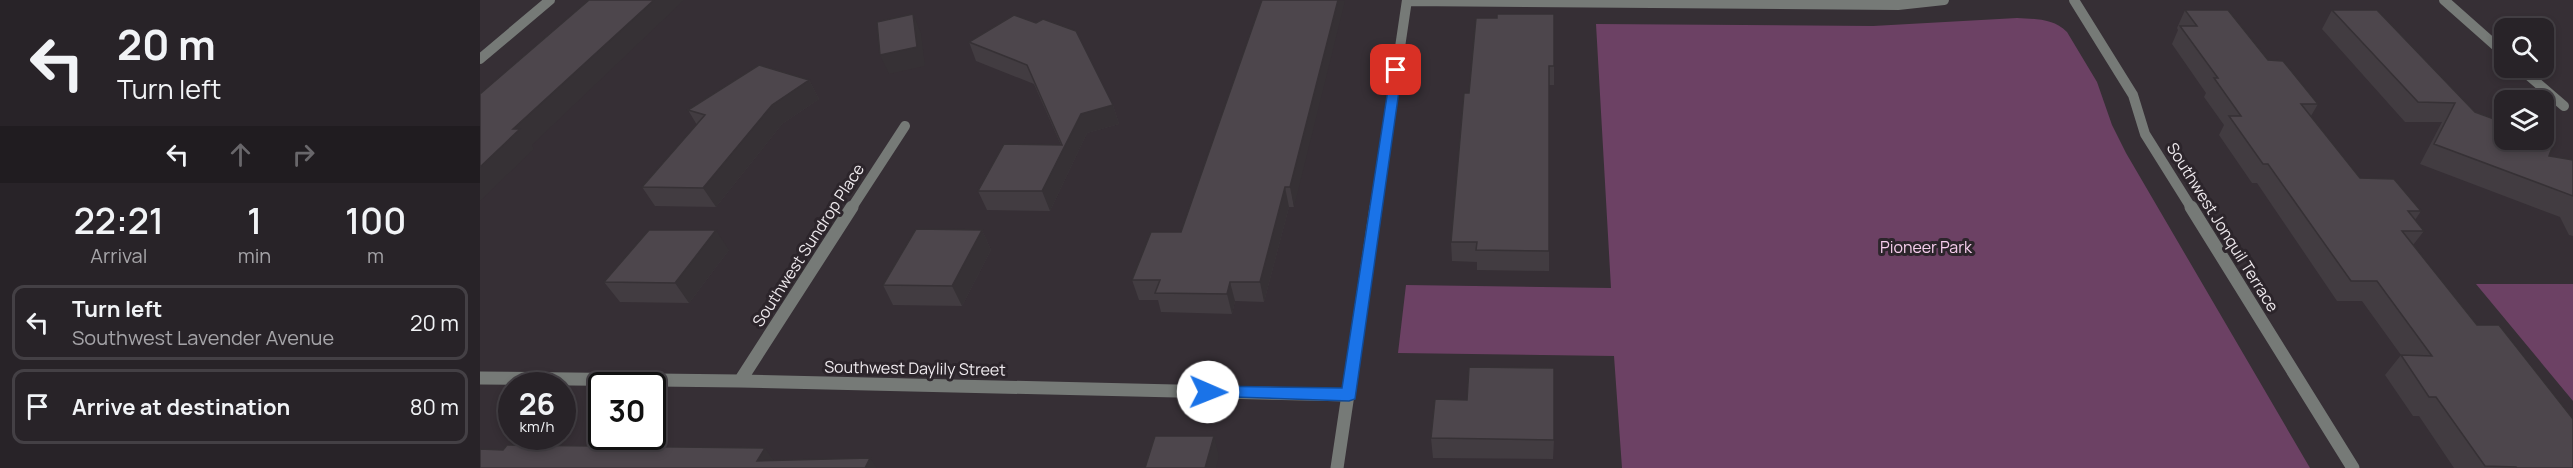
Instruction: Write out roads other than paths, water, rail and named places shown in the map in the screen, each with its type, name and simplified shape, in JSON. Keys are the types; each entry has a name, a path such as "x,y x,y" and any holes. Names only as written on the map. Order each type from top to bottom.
{"street":[{"path":"480,59 550,0"},
{"path":"1337,468 1407,0 1898,5 1944,0"},
{"name":"Southwest Jonquil Terrace","path":"2074,0 2133,95 2145,134 2353,468"},
{"path":"2444,0 2494,44"},
{"path":"2532,78 2564,106"},
{"name":"Southwest Sundrop Place","path":"740,381 905,126"},
{"name":"Southwest Daylily Street","path":"480,378 740,381 1349,395"}],"park label":[{"name":"Pioneer Park","path":"1926,247"}]}
